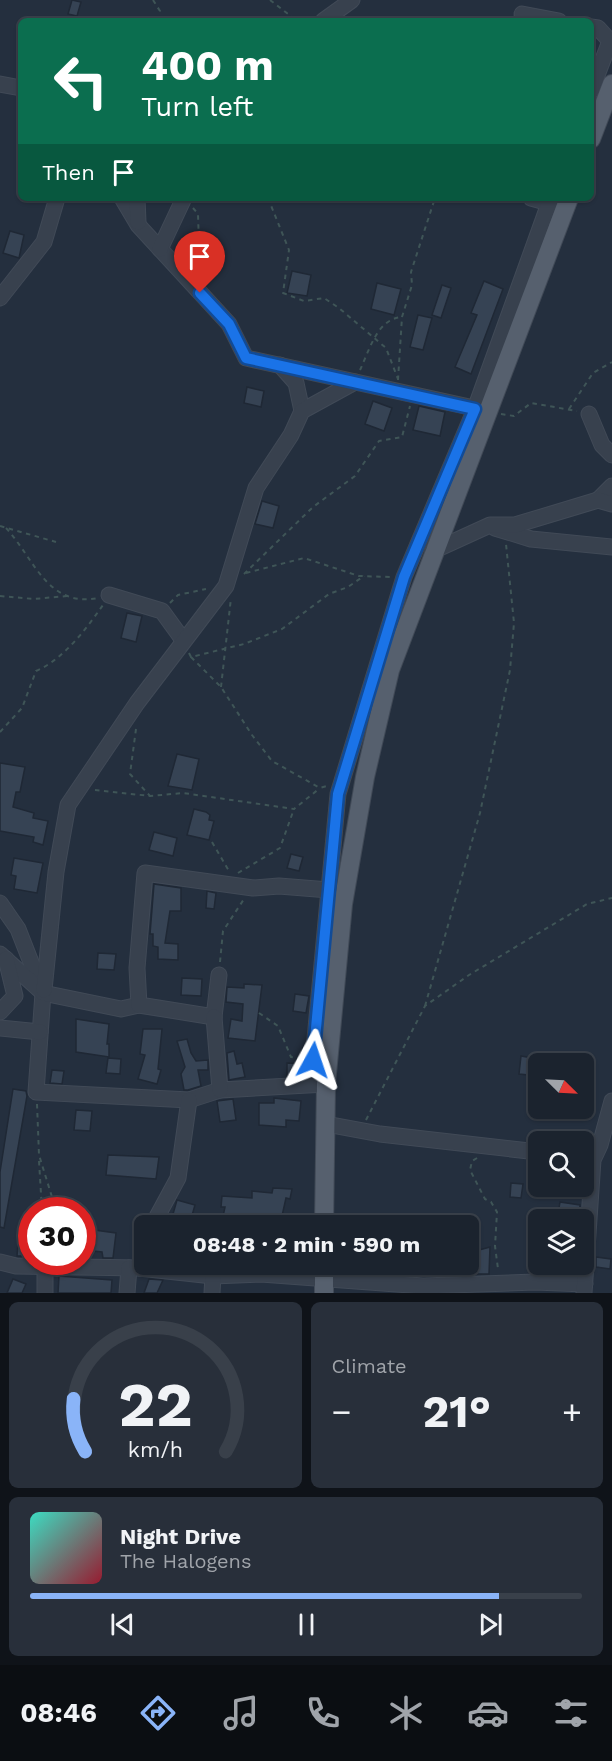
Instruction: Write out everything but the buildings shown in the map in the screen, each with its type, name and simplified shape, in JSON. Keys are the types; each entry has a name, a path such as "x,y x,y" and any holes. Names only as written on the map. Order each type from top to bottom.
{"main road":[{"path":"594,131 612,84"},
{"path":"324,1215 326,1084 343,904 365,777 390,670 481,410 568,201"}],"street":[{"path":"327,18 352,0"},
{"path":"522,14 543,18"},
{"path":"594,27 598,28 610,41 594,83"},
{"path":"0,84 18,87"},
{"path":"0,298 44,242 56,201"},
{"path":"124,201 138,225 229,324 246,358 481,410"},
{"path":"137,201 138,225"},
{"path":"355,382 302,411 291,435 256,488 226,586 137,703 68,805 56,872 43,993 36,1092 189,1101 220,1090 326,1084 313,1060 338,794 404,577 481,410 550,201"},
{"path":"160,249 188,202"},
{"path":"280,365 296,383 302,411"},
{"path":"589,414 603,446 612,455"},
{"path":"433,551 490,525 515,525 605,502 612,486"},
{"path":"490,525 505,533 531,539 612,547"},
{"path":"109,595 162,611 183,640"},
{"path":"139,1005 137,968 145,873 253,888 279,886 329,891"},
{"path":"0,903 18,928 43,993"},
{"path":"3,956 43,993 121,1009 139,1005 214,1017"},
{"path":"0,1012 15,996 3,956"},
{"path":"219,975 214,1017 220,1090"},
{"path":"0,1028 40,1032"},
{"path":"158,1215 178,1178 189,1101"},
{"path":"594,1152 600,1145 612,1101"},
{"path":"326,1124 360,1131 528,1151"},
{"path":"594,1158 612,1153"},
{"path":"203,1275 261,1274 423,1286 535,1282 585,1288 587,1197"},
{"path":"0,1262 18,1264"},
{"path":"96,1267 134,1268 127,1293"},
{"path":"45,1275 45,1293"},
{"path":"212,1293 213,1276"}],"path":[{"path":"153,0 160,11 160,18"},
{"path":"270,0 293,18"},
{"path":"269,201 289,250 284,293 304,301 324,298 339,308 386,348 398,381 402,317 412,285 411,272 434,201"},
{"path":"188,202 198,214 199,246 205,258 208,282"},
{"path":"355,382 374,340 385,323 392,318 402,317"},
{"path":"569,409 593,373 612,362"},
{"path":"404,577 364,576 304,558 243,574 313,507 355,476 379,441 402,437 412,395"},
{"path":"481,410 514,416 531,403 589,414"},
{"path":"0,526 56,542"},
{"path":"6,528 51,588 66,596"},
{"path":"360,1131 425,1006 480,813 510,670 514,623 505,533"},
{"path":"191,657 224,649 282,629 330,594 348,587 364,576"},
{"path":"162,611 178,595 226,586 233,602 224,649 221,687"},
{"path":"0,596 34,598 66,596 95,599 109,595"},
{"path":"0,732 22,708 36,671 50,665 81,633 109,595"},
{"path":"183,640 191,657 221,687 272,761 320,788"},
{"path":"137,703 130,774 150,796"},
{"path":"213,842 232,877 280,848 294,809 320,788 342,781"},
{"path":"80,788 150,796 183,793 294,809"},
{"path":"219,975 223,931 230,917 253,888"},
{"path":"425,1006 469,975 587,904 612,898"},
{"path":"259,1013 278,1026 291,1056 313,1060"},
{"path":"36,1092 41,1197"},
{"path":"39,1155 52,1197"},
{"path":"480,1156 472,1161 471,1170 485,1199 491,1202 497,1212 495,1246 498,1269 491,1285"}],"route":[{"path":"200,293 229,324 246,358 475,409 404,577 338,794 313,1060"}]}
